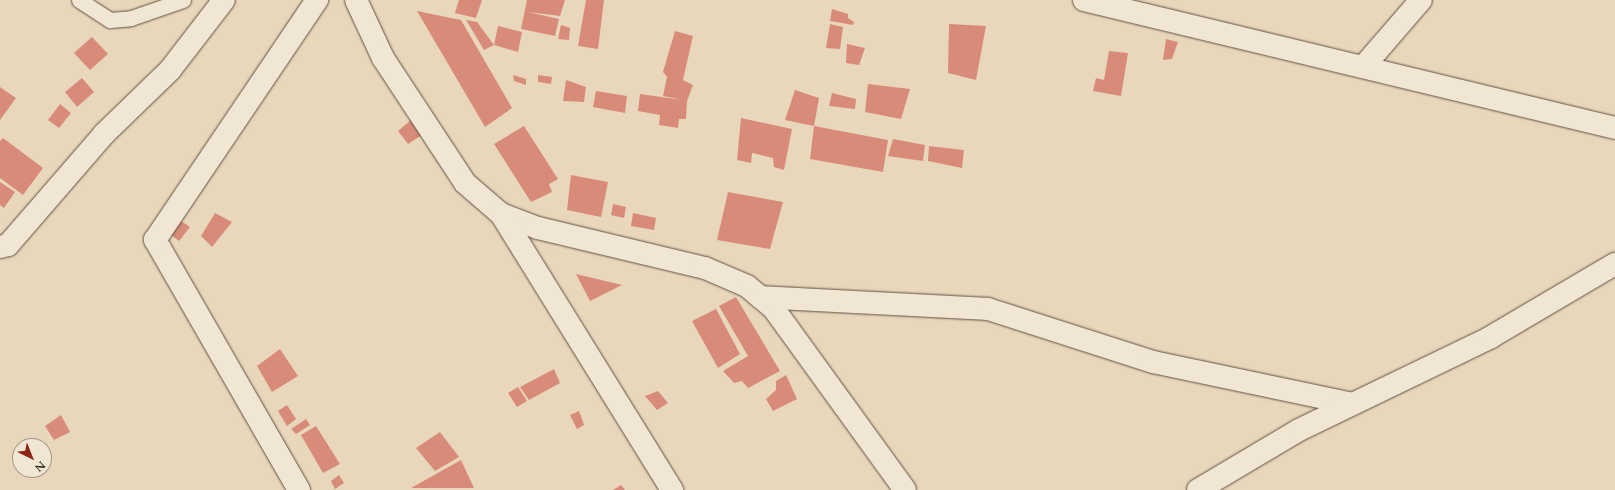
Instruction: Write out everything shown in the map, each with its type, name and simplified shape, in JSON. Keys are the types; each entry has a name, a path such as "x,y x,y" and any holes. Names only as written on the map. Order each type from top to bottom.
{"street":[{"path":"0,247 8,245 104,134 170,70 224,0"},
{"path":"299,490 155,240 317,0"},
{"path":"356,0 383,58 465,183 501,214 672,490"},
{"path":"1084,0 1364,66 1615,128"},
{"path":"1364,66 1421,0"},
{"path":"501,214 538,228 705,268 747,286 778,316 905,490"},
{"path":"1198,490 1299,430 1491,337 1615,264"},
{"path":"760,297 988,308 1153,362 1352,404"}],"lane":[{"path":"79,0 110,20 131,18 183,0"}],"building":[{"path":"459,0 482,0 476,18 455,13"},
{"path":"527,0 565,0 560,16 528,12 559,19 555,36 521,29"},
{"path":"586,0 604,0 598,49 578,46"},
{"path":"832,9 848,14 848,18 854,22 853,25 830,21"},
{"path":"417,11 461,20 512,108 485,127"},
{"path":"466,20 477,22 494,45 484,50"},
{"path":"830,24 843,27 840,49 826,48"},
{"path":"949,24 986,26 976,80 948,73"},
{"path":"561,25 570,28 569,40 558,39"},
{"path":"498,26 522,32 518,52 494,45"},
{"path":"675,31 693,36 683,80 693,85 687,101 686,119 679,119 678,128 659,125 660,115 638,111 640,94 683,100 663,96 667,77 663,72"},
{"path":"92,37 108,54 90,70 74,53"},
{"path":"1166,39 1178,42 1172,59 1163,60"},
{"path":"847,44 865,48 859,65 846,63"},
{"path":"1109,51 1128,53 1121,96 1093,91 1096,78 1104,80"},
{"path":"513,75 526,79 526,85 514,81"},
{"path":"538,75 552,77 551,84 538,82"},
{"path":"82,78 94,92 77,107 65,92"},
{"path":"566,80 586,87 584,102 563,101"},
{"path":"868,84 910,89 901,119 865,112"},
{"path":"0,87 16,98 0,120"},
{"path":"795,90 819,98 814,126 785,120"},
{"path":"596,91 627,96 625,113 593,107"},
{"path":"832,93 856,99 855,109 829,106"},
{"path":"60,104 71,113 59,128 48,120"},
{"path":"741,118 792,129 784,170 774,167 773,158 752,153 751,163 737,160"},
{"path":"411,120 422,135 408,144 398,131"},
{"path":"524,126 558,179 549,184 552,192 531,202 494,144"},
{"path":"814,126 888,140 883,172 810,159"},
{"path":"3,138 43,168 23,195 0,178 0,141"},
{"path":"893,139 925,145 923,161 888,156"},
{"path":"929,146 964,150 962,168 928,161"},
{"path":"571,175 608,182 601,217 567,210"},
{"path":"0,182 15,192 4,208 0,205"},
{"path":"728,192 783,202 770,249 717,240"},
{"path":"613,204 626,207 624,218 611,215"},
{"path":"215,213 232,222 212,247 201,236"},
{"path":"633,213 656,218 654,230 631,226"},
{"path":"181,221 190,227 179,241 171,235"},
{"path":"576,274 622,285 590,301"},
{"path":"736,297 780,371 748,388 742,381 734,383 723,371 748,356 719,306"},
{"path":"716,309 740,354 718,368 692,321"},
{"path":"280,349 298,376 272,392 257,366"},
{"path":"554,369 560,383 529,400 520,387"},
{"path":"786,375 797,399 773,411 766,399 776,390 776,381"},
{"path":"518,387 527,401 517,407 508,393"},
{"path":"658,391 668,403 657,410 645,396"},
{"path":"287,405 296,419 287,426 278,411"},
{"path":"579,411 584,425 577,429 570,415"},
{"path":"61,415 70,432 54,440 45,426"},
{"path":"306,419 310,425 296,434 291,429"},
{"path":"316,426 340,464 323,473 301,435"},
{"path":"440,432 459,457 435,471 416,448"},
{"path":"461,460 474,488 411,488"},
{"path":"339,475 344,483 335,489 331,481"},
{"path":"621,485 625,490 613,490"}]}
